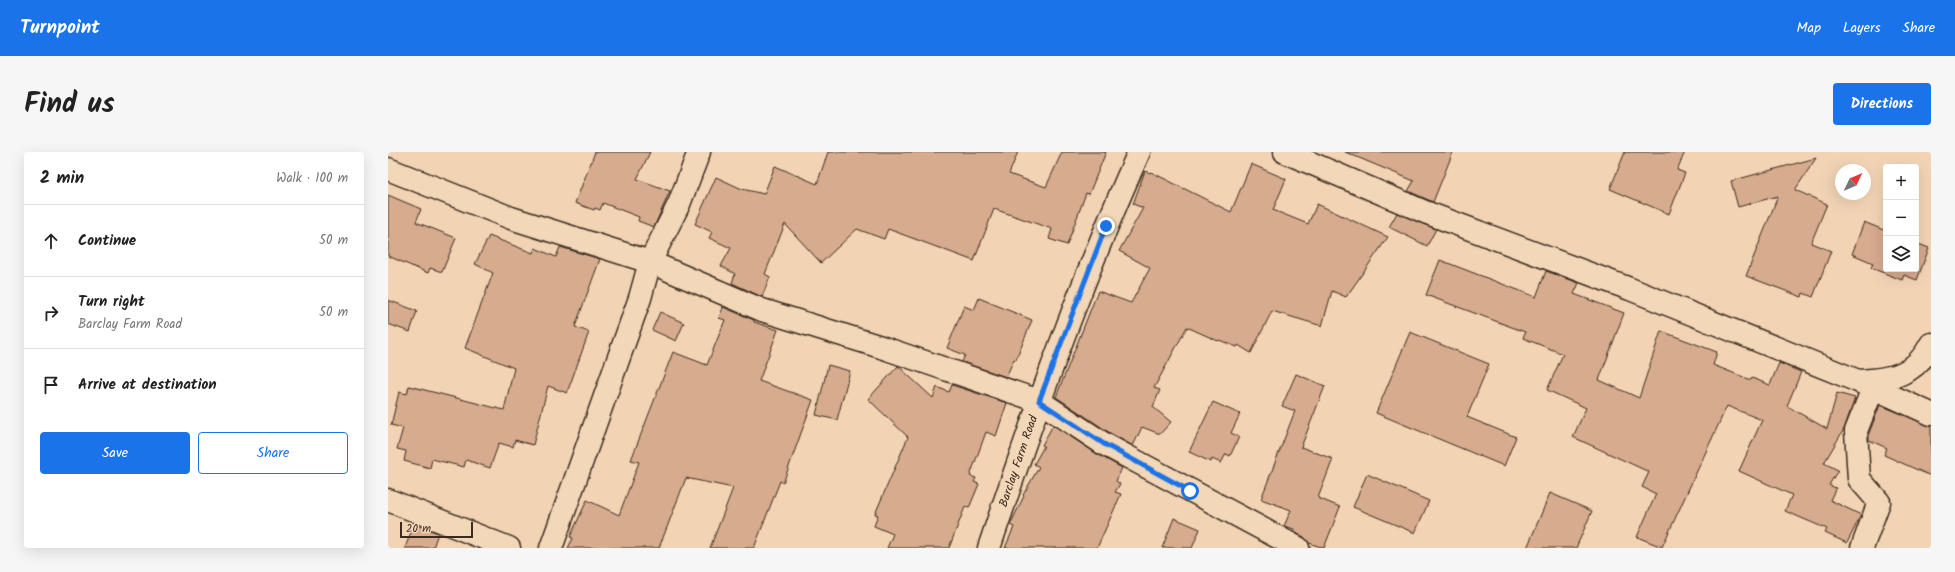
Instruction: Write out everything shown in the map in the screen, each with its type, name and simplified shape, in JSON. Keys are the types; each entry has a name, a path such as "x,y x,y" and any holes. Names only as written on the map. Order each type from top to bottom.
{"street":[{"path":"551,548 640,298 650,262 679,204 699,152"},
{"name":"Barclay Farm Road","path":"989,548 1039,401 1106,226 1139,152"},
{"path":"1285,152 1425,212 1630,289 1866,385 1931,414"},
{"path":"388,169 510,218 650,262 762,310 881,347 1039,401 1104,444 1298,548"},
{"path":"1866,385 1910,371 1931,344"},
{"path":"1862,548 1879,502 1860,479 1856,431 1866,385"},
{"path":"388,500 509,548"}],"building":[{"path":"595,152 650,152 637,179 670,191 654,227 638,221 639,217 603,203 600,210 595,208 594,210 575,203"},
{"path":"828,152 1018,152 1009,174 1046,187 1062,152 1106,152 1089,194 1086,193 1067,245 1049,239 1052,229 994,209 974,261 888,229 884,239 857,229 821,263 785,224 765,274 770,277 762,297 732,283 735,274 721,266 731,248 709,238 712,232 695,224 716,177 742,189 764,194 775,166 817,184"},
{"path":"1345,152 1453,152 1433,202 1408,191 1414,181"},
{"path":"1625,152 1685,152 1677,170 1685,173 1669,214 1610,189"},
{"path":"1816,158 1795,190 1827,204 1811,243 1831,251 1813,297 1803,293 1802,297 1746,276 1778,196 1738,207 1731,181"},
{"path":"1251,164 1286,179 1273,210 1308,224 1317,204 1388,237 1346,297 1332,291 1322,326 1272,311 1251,353 1238,345 1237,347 1219,340 1218,341 1187,327 1154,388 1160,390 1153,407 1171,422 1160,434 1142,427 1133,446 1110,433 1056,397 1098,291 1131,303 1150,268 1119,251 1143,208 1133,204 1145,171 1151,172 1231,212"},
{"path":"388,195 421,209 416,222 456,238 442,272 430,268 428,273 388,256"},
{"path":"1397,213 1436,229 1427,246 1389,227"},
{"path":"1864,222 1883,230 1883,272 1919,272 1919,244 1929,248 1917,280 1904,275 1902,280 1871,268 1873,263 1852,254"},
{"path":"489,236 533,253 535,248 556,257 560,247 600,259 575,327 589,332 567,393 548,386 533,445 515,440 513,447 499,443 490,468 466,460 464,467 432,459 430,468 404,461 406,451 397,449 403,428 391,425 399,392 407,394 409,386 504,410 514,368 465,348 493,273 475,264"},
{"path":"1440,260 1536,297 1546,271 1579,283 1574,294 1624,313 1599,380 1639,398 1661,331 1717,352 1713,365 1751,380 1752,378 1770,385 1779,363 1801,372 1787,406 1827,429 1837,393 1855,398 1844,429 1824,463 1838,470 1829,485 1836,488 1830,500 1861,515 1847,543 1825,533 1827,529 1785,511 1792,495 1739,471 1762,420 1727,406 1662,547 1637,537 1656,494 1642,487 1649,472 1573,437 1586,408 1547,390 1563,354 1523,338 1525,332 1426,295"},
{"path":"979,298 1032,320 1016,360 1014,359 1006,377 962,362 965,355 947,348 964,306 974,310"},
{"path":"388,300 417,311 410,332 388,324"},
{"path":"723,307 754,320 754,322 778,330 759,381 813,400 783,483 780,481 754,548 710,548 733,488 686,478 659,548 568,548 573,538 570,537 587,500 619,515 639,462 631,460 673,352 707,365 725,320 719,318"},
{"path":"660,312 684,323 676,341 652,330"},
{"path":"1410,332 1489,364 1467,417 1516,437 1504,466 1376,413"},
{"path":"828,365 850,371 837,420 816,415"},
{"path":"898,366 933,398 937,387 949,392 952,385 1007,403 996,436 986,432 970,476 976,478 974,482 979,484 969,508 965,507 949,548 887,548 893,534 874,526 878,515 875,514 908,437 868,399"},
{"path":"1296,374 1325,386 1301,447 1333,459 1318,498 1340,507 1324,548 1309,543 1304,537 1293,531 1294,529 1284,526 1291,510 1261,499 1295,411 1282,406"},
{"path":"1213,402 1240,414 1231,433 1239,437 1230,456 1226,454 1221,463 1212,459 1211,462 1189,452"},
{"path":"1880,405 1931,426 1931,476 1884,455 1887,448 1869,440 1869,433"},
{"path":"1053,425 1097,454 1122,468 1116,481 1120,484 1115,492 1121,494 1097,548 1005,548 1014,527 1010,525 1024,496 1023,495 1039,467 1034,464"},
{"path":"1367,474 1429,501 1415,533 1353,507"},
{"path":"1550,493 1592,511 1576,548 1527,548"},
{"path":"1174,518 1200,529 1192,548 1162,548"},
{"path":"414,524 438,533 433,548 405,548"}],"route":[{"path":"1106,226 1039,401 1104,444 1190,491"}]}
